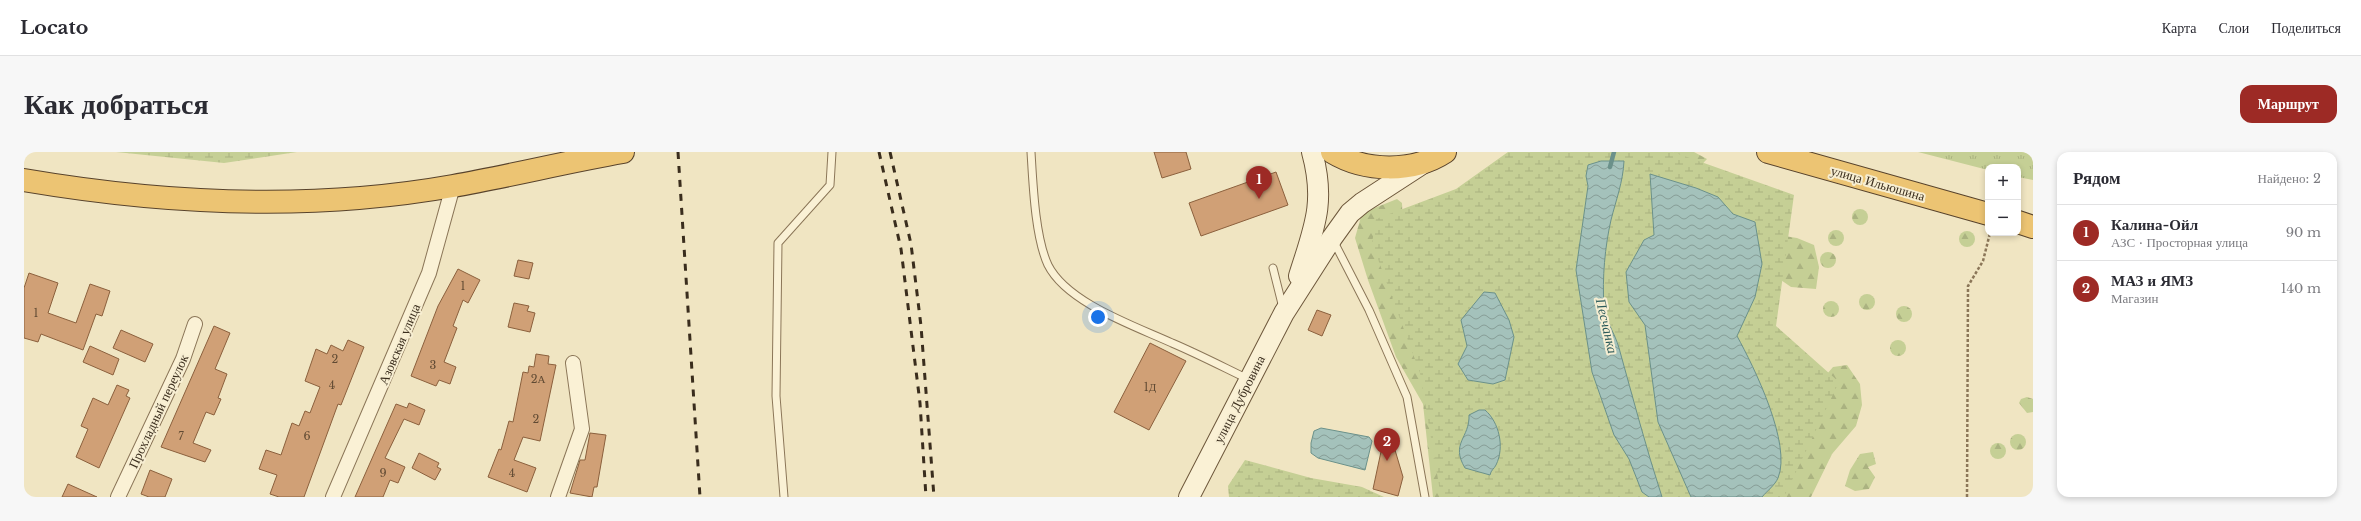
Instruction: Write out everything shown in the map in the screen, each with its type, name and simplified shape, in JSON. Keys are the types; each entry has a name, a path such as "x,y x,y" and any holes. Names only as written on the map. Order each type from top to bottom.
{"highway":[{"path":"24,180 142,195 216,201 299,202 377,196 453,186 623,152"},
{"path":"1332,152 1344,159 1362,166 1398,167 1436,157"},
{"name":"улица Ильюшина","path":"1768,152 1985,213"},
{"path":"2021,223 2033,227"}],"main road":[{"path":"1287,307 1319,207 1319,182 1312,152"},
{"path":"1287,307 1350,213 1391,183 1436,157"},
{"name":"улица Дубровина","path":"1189,497 1287,307"}],"street":[{"name":"Азовская улица","path":"333,497 429,273 453,186"},
{"name":"Прохладный переулок","path":"118,497 183,359 195,324"},
{"path":"558,497 582,429 573,363"}],"lane":[{"path":"784,497 776,396 778,243 830,185 832,152"},
{"path":"1031,152 1035,199 1043,250 1048,264 1062,284 1098,309 1249,379"},
{"path":"1332,238 1369,310 1407,397 1425,497"},
{"path":"1273,268 1287,307"}],"path":[{"path":"1966,497 1968,286 1983,261 1989,236"}],"green space":[{"path":"116,152 297,152 224,163"},
{"path":"1508,152 1673,152 1794,195 1776,326 1839,382 1784,497 1441,497 1420,373 1372,243 1376,219 1456,189"},
{"path":"1674,152 1694,152 1707,159 1694,173 1669,159"},
{"path":"1918,152 2033,152 2033,180 2021,178 2021,164 1985,164 1985,169"},
{"path":"1397,199 1402,203 1403,229 1460,497 1433,497 1423,404 1396,357 1368,280 1355,238 1362,213"},
{"path":"1860,209 1867,214 1868,217 1863,224 1860,225 1853,220 1852,217 1857,210"},
{"path":"1836,230 1843,235 1844,238 1839,245 1836,246 1829,241 1828,238 1833,231"},
{"path":"1967,231 1974,236 1975,239 1970,246 1967,247 1960,242 1959,239 1964,232"},
{"path":"1771,234 1797,238 1814,245 1819,267 1816,289 1791,287 1768,271"},
{"path":"1828,252 1835,257 1836,260 1831,267 1828,268 1821,263 1820,260 1825,253"},
{"path":"1867,294 1874,299 1875,302 1870,309 1867,310 1860,305 1859,302 1864,295"},
{"path":"1831,301 1838,306 1839,309 1834,316 1831,317 1824,312 1823,309 1828,302"},
{"path":"1904,306 1911,311 1912,314 1907,321 1904,322 1897,317 1896,314 1901,307"},
{"path":"1898,340 1905,345 1906,348 1901,355 1898,356 1891,351 1890,348 1895,341"},
{"path":"1847,365 1860,384 1862,405 1856,426 1832,454 1811,497 1766,497 1815,388 1833,367"},
{"path":"2027,397 2033,399 2033,412 2027,413 2019,403 2021,399"},
{"path":"2018,434 2025,439 2026,442 2021,449 2018,450 2011,445 2010,442 2015,435"},
{"path":"1998,443 2005,448 2006,451 2001,458 1998,459 1991,454 1990,451 1995,444"},
{"path":"1873,452 1876,464 1868,467 1875,477 1869,489 1855,491 1845,486 1850,470 1860,454"},
{"path":"1245,460 1311,478 1362,487 1384,497 1229,497 1228,486"}],"water":[{"path":"1601,161 1624,161 1621,184 1611,220 1606,251 1603,284 1605,311 1619,348 1662,497 1649,497 1642,492 1629,459 1614,435 1592,372 1576,270 1588,186 1586,176 1588,165"},
{"path":"1650,174 1696,188 1718,197 1733,214 1755,222 1762,264 1755,297 1737,336 1753,366 1769,406 1776,426 1780,446 1781,463 1777,481 1762,497 1691,497 1658,422 1645,325 1629,302 1626,272 1644,240 1654,235"},
{"path":"1484,292 1495,293 1509,320 1514,337 1505,380 1493,384 1468,380 1458,364 1467,346 1461,320"},
{"path":"1479,410 1485,410 1490,415 1499,435 1499,458 1490,475 1465,468 1459,452 1467,429 1469,415"},
{"path":"1321,428 1369,437 1372,441 1365,470 1318,458 1311,453 1311,443 1314,431"}],"building":[{"path":"1154,152 1186,152 1191,169 1162,178"},
{"path":"1276,172 1288,205 1201,236 1189,203"},
{"path":"518,260 533,263 529,279 514,276"},
{"path":"458,269 480,280 468,303 463,300 453,326 457,328 444,362 456,367 450,384 439,380 436,386 411,376 438,306"},
{"path":"29,273 58,283 48,313 76,323 90,284 110,291 102,316 96,314 83,350 41,334 38,342 24,338 24,288"},
{"path":"514,303 529,306 527,311 535,313 530,332 508,327"},
{"path":"1317,310 1331,315 1322,336 1308,330"},
{"path":"214,326 230,333 215,369 227,374 218,398 221,399 214,415 206,412 193,443 211,450 205,462 161,447"},
{"path":"121,330 153,344 145,362 113,348"},
{"path":"348,340 364,347 341,405 338,404 304,497 279,497 270,494 277,475 259,469 266,450 281,455 292,423 299,426 305,411 310,413 320,387 305,381 316,349 327,354 331,345 343,351"},
{"path":"1150,343 1186,361 1149,430 1114,412"},
{"path":"90,346 119,359 113,375 83,362"},
{"path":"536,354 549,356 548,364 556,365 540,441 523,437 514,460 536,468 527,492 488,477 499,449 501,450 509,421 513,422 523,372 528,373 529,366 534,367"},
{"path":"117,385 129,390 126,396 130,398 99,468 76,457 88,429 81,426 93,398 108,405"},
{"path":"409,403 425,410 419,425 404,419 385,458 405,467 398,483 390,480 383,497 355,497 396,404 407,408"},
{"path":"590,433 606,435 597,487 594,487 592,497 570,493 580,460 585,460"},
{"path":"1382,447 1395,450 1403,477 1398,496 1373,489"},
{"path":"419,453 439,463 437,467 441,469 435,480 412,468"},
{"path":"150,470 172,479 165,497 149,497 141,494"},
{"path":"68,484 97,497 62,497"}],"waterway":[{"name":"Песчанка","path":"1610,167 1614,152"}],"railway":[{"path":"678,152 700,497"},
{"path":"879,152 901,249 920,403 926,497"},
{"path":"890,152 911,244 921,326 934,497"}],"place":[{"name":"Калина-Ойл","path":"1259,199"},
{"name":"МАЗ и ЯМЗ","path":"1387,461"}]}
